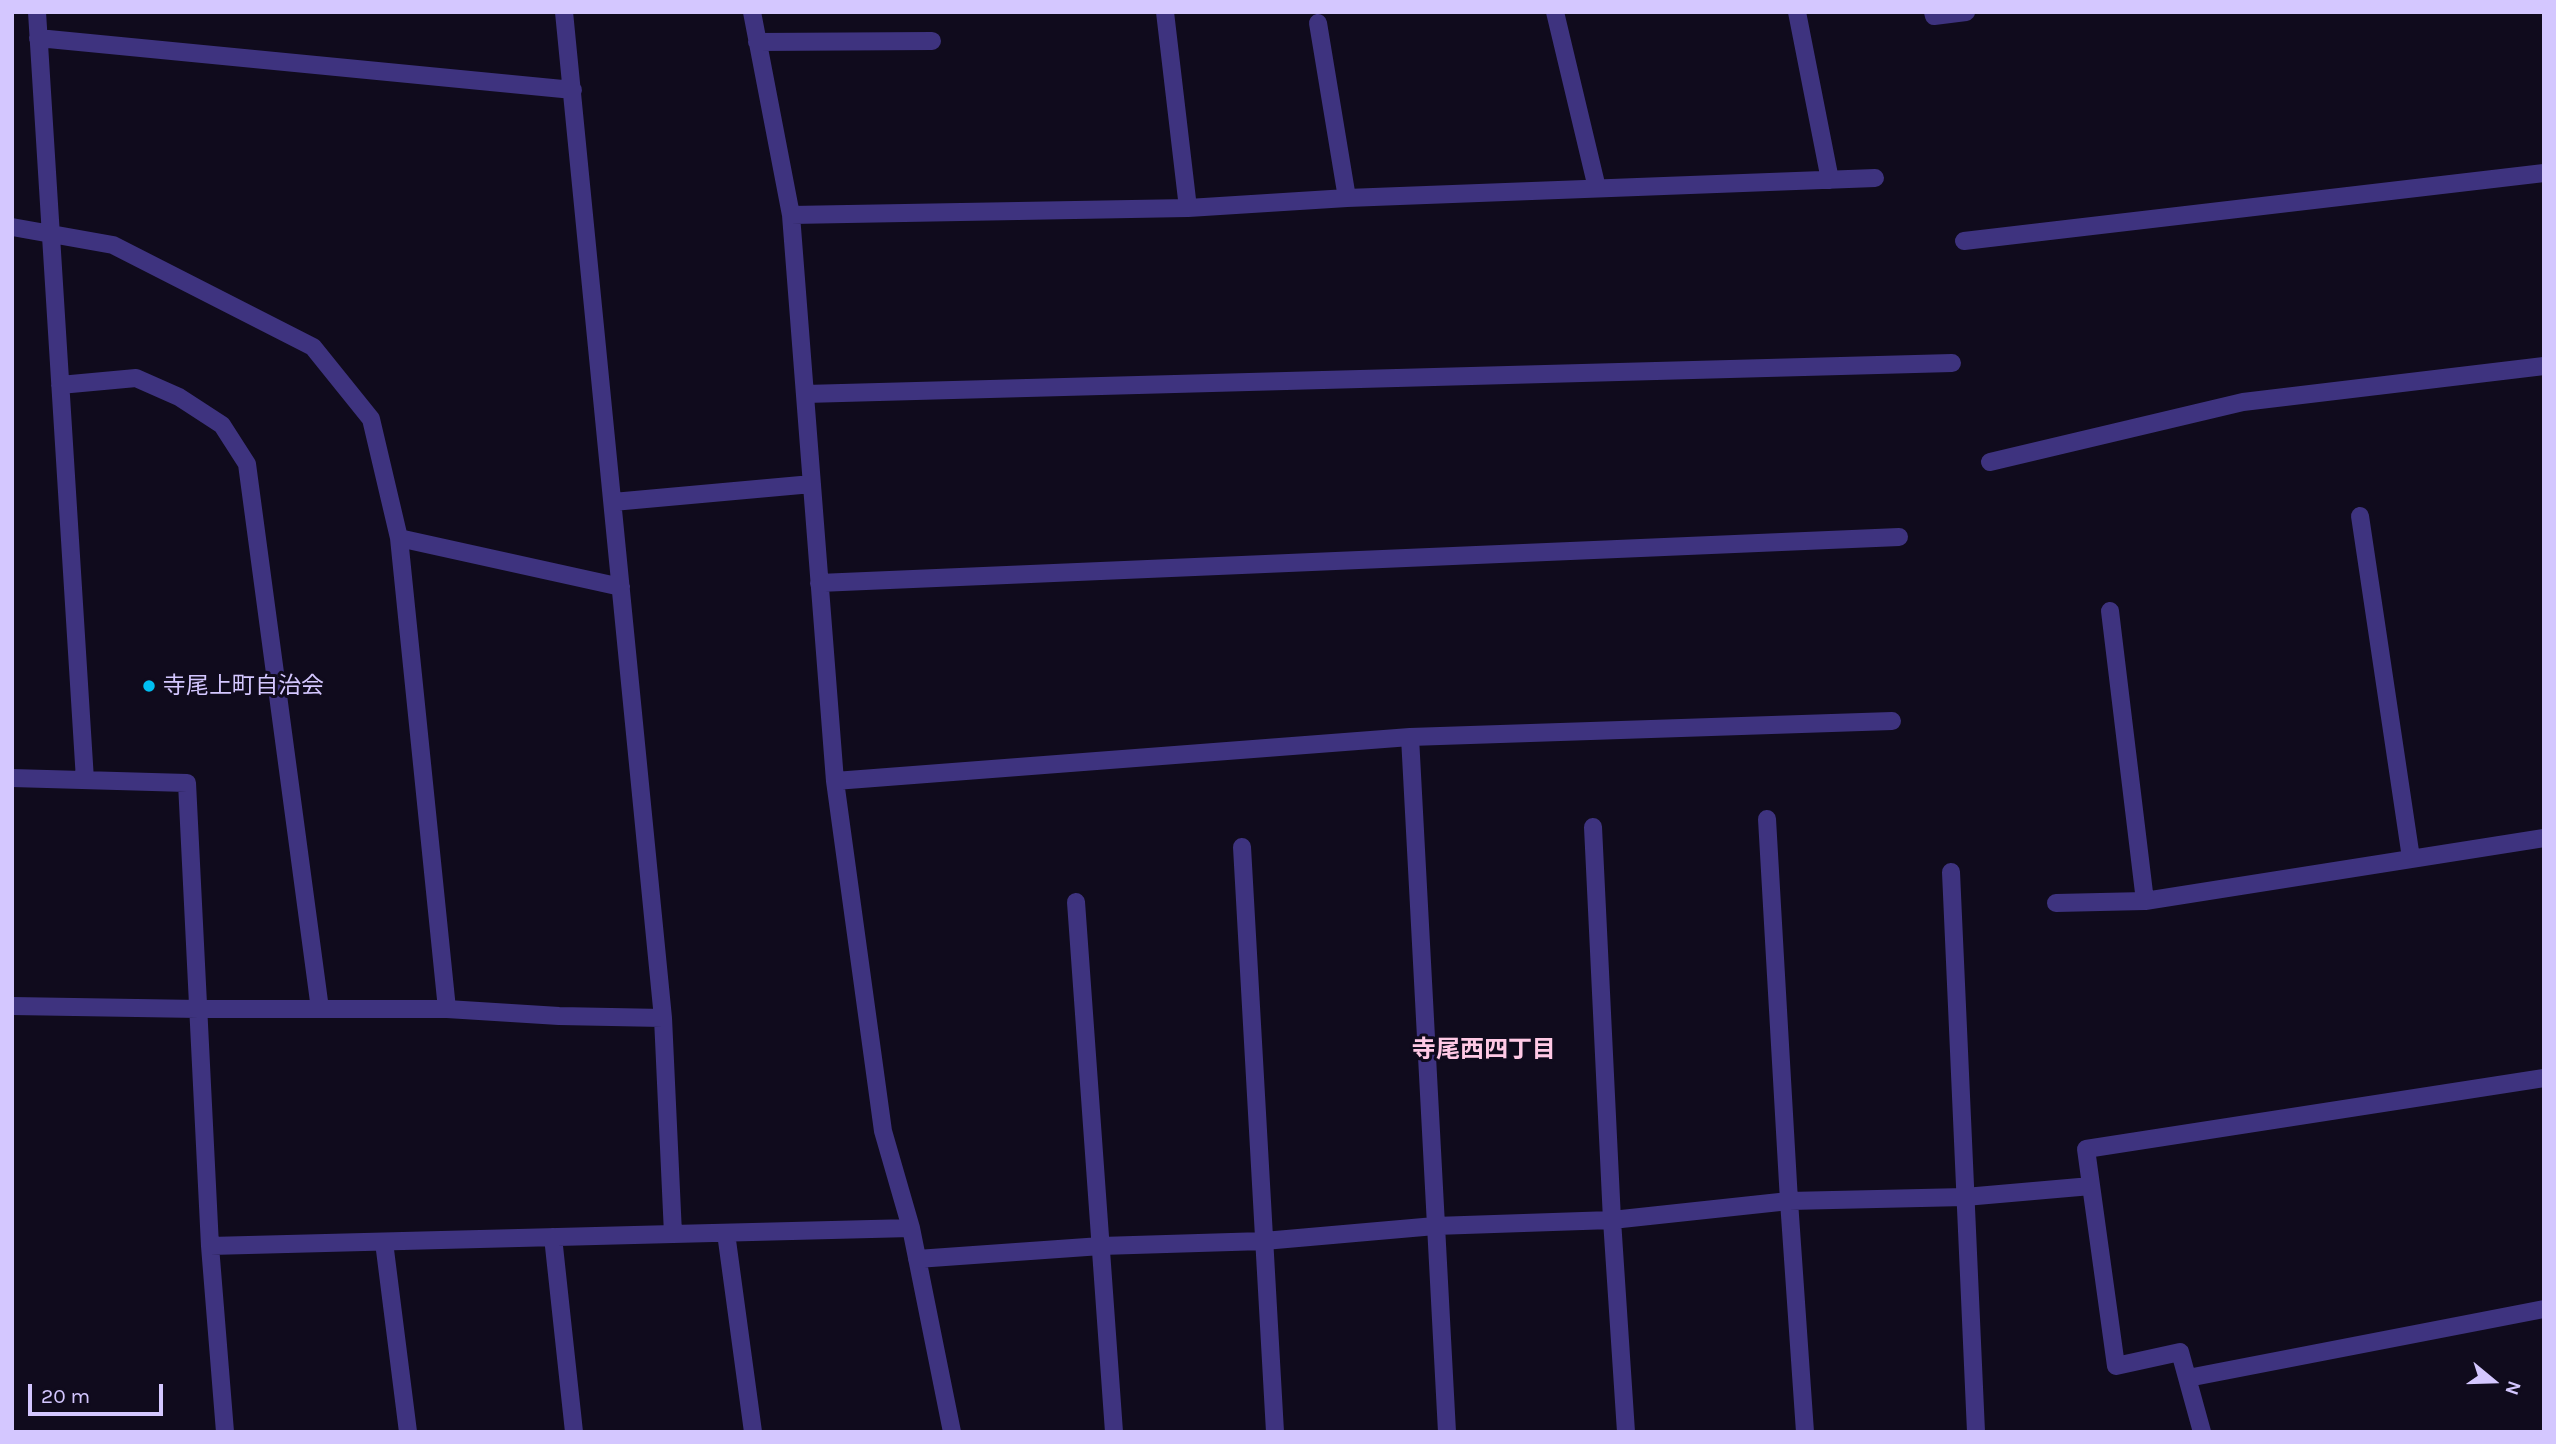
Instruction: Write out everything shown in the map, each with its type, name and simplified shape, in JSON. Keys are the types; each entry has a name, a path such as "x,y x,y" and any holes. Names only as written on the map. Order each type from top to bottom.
{"street":[{"path":"37,12 85,780"},
{"path":"564,12 663,1018 673,1234"},
{"path":"752,12 791,215 835,780 883,1131 911,1228 953,1432"},
{"path":"1165,12 1188,208"},
{"path":"1555,12 1597,188"},
{"path":"1797,12 1830,180"},
{"path":"1933,12 1934,16 1966,12"},
{"path":"1318,23 1348,198"},
{"path":"38,38 573,90"},
{"path":"757,42 932,41"},
{"path":"1964,242 2544,173"},
{"path":"791,215 1188,208 1348,198 1875,178"},
{"path":"12,227 113,244 313,346 371,419 399,538 447,1009"},
{"path":"805,394 1952,363"},
{"path":"1990,462 2243,402 2544,366"},
{"path":"60,385 136,378 179,397 222,425 247,464 320,1009"},
{"path":"613,502 812,484"},
{"path":"2360,516 2411,858"},
{"path":"819,583 1899,537"},
{"path":"399,538 621,587"},
{"path":"2110,611 2145,901"},
{"path":"835,780 1409,737 1892,721"},
{"path":"1409,737 1447,1432"},
{"path":"12,778 187,783 210,1246 225,1432"},
{"path":"1767,819 1805,1432"},
{"path":"1593,827 1612,1220 1626,1432"},
{"path":"2056,903 2145,901 2544,838"},
{"path":"1242,847 1275,1432"},
{"path":"1951,872 1976,1432"},
{"path":"1076,902 1114,1432"},
{"path":"12,1006 199,1010 447,1009 559,1016 663,1018"},
{"path":"2202,1432 2180,1352 2116,1366 2086,1149 2544,1078"},
{"path":"917,1259 1101,1246 1264,1241 1435,1226 1612,1220 1789,1201 1965,1197 2091,1186"},
{"path":"210,1246 911,1228"},
{"path":"726,1233 753,1432"},
{"path":"552,1237 574,1432"},
{"path":"384,1242 408,1432"},
{"path":"2188,1378 2544,1308"}],"place":[{"name":"寺尾上町自治会","path":"149,686"}],"district":[{"name":"寺尾西四丁目","path":"1484,1050"}]}
